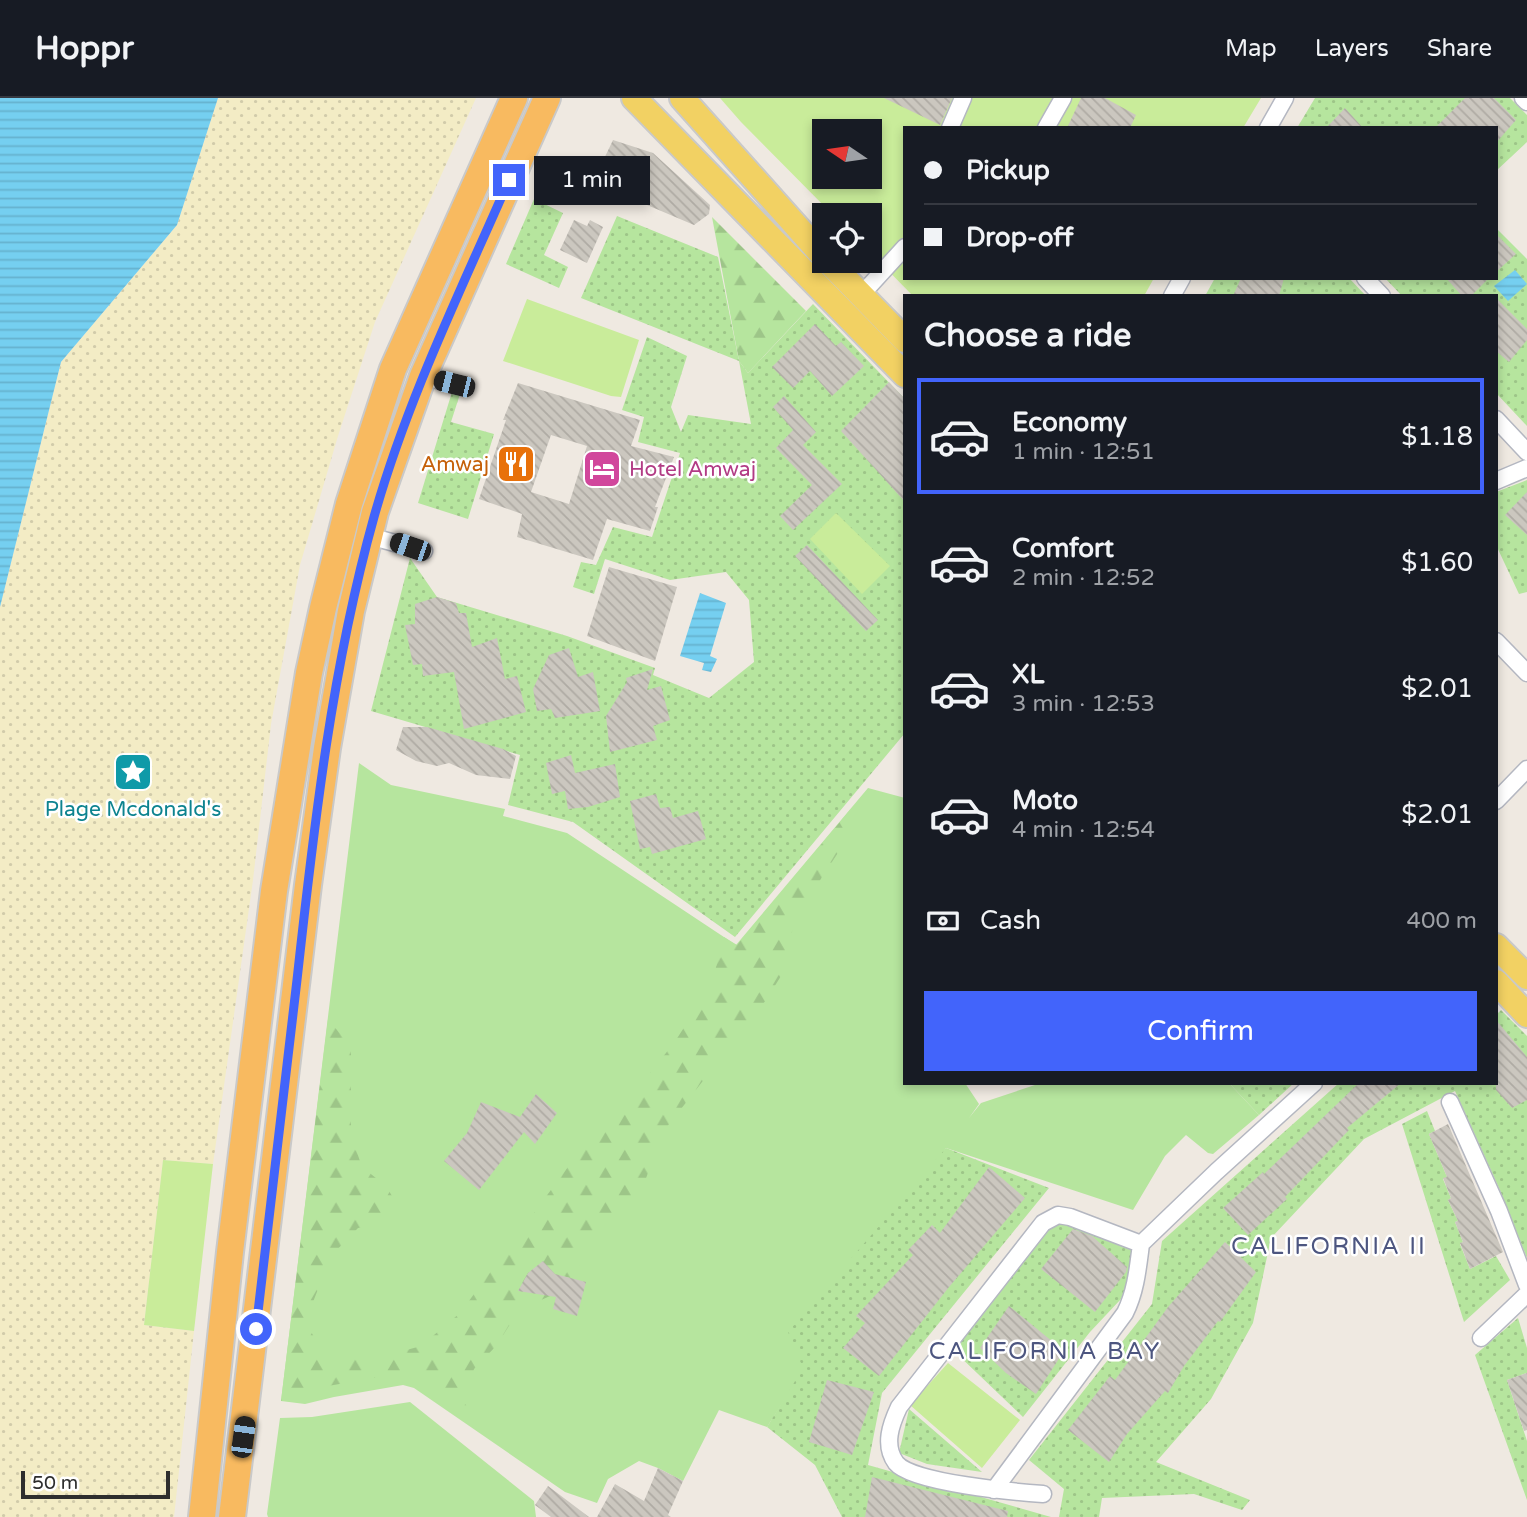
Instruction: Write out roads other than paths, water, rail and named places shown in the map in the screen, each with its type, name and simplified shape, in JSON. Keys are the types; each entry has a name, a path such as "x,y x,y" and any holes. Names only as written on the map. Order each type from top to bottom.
{"highway":[{"path":"202,1517 230,1252 274,891 309,673 323,608 344,523 393,369 514,98"},
{"path":"232,1517 313,844 338,677 369,536 423,376 547,98"}],"main road":[{"path":"634,98 903,373"},
{"path":"682,98 812,244"},
{"path":"840,273 903,338"},
{"path":"1498,948 1527,977"},
{"path":"1498,984 1527,1014"}],"street":[{"path":"951,126 963,98"},
{"path":"1047,126 1063,98"},
{"path":"1269,126 1285,98"},
{"path":"1523,98 1527,102"},
{"path":"861,295 903,249"},
{"path":"1367,280 1380,294"},
{"path":"423,376 454,384"},
{"path":"1498,421 1527,452"},
{"path":"1498,480 1527,468"},
{"path":"369,536 424,551"},
{"path":"1498,643 1527,673"},
{"path":"1498,799 1527,769"},
{"path":"994,1490 1125,1313 1132,1301 1136,1283 1140,1244 1312,1085"},
{"path":"1450,1102 1499,1211 1527,1285"},
{"path":"1043,1494 962,1485 904,1470 896,1462 889,1440 890,1426 899,1406 1043,1223 1051,1217 1070,1217 1140,1244"},
{"path":"1481,1338 1527,1294"}],"water":[{"path":"0,98 218,98 177,225 61,362 0,607"},
{"path":"1515,270 1527,284 1508,301 1494,286"},
{"path":"700,593 726,603 710,656 717,659 711,672 702,670 704,663 680,656"}],"place":[{"name":"Amwaj","path":"516,464"},
{"name":"Hotel Amwaj","path":"602,469"},
{"name":"Plage Mcdonald's","path":"133,772"}],"district":[{"name":"CALIFORNIA II","path":"1329,1246"},
{"name":"CALIFORNIA BAY","path":"1045,1351"}]}
